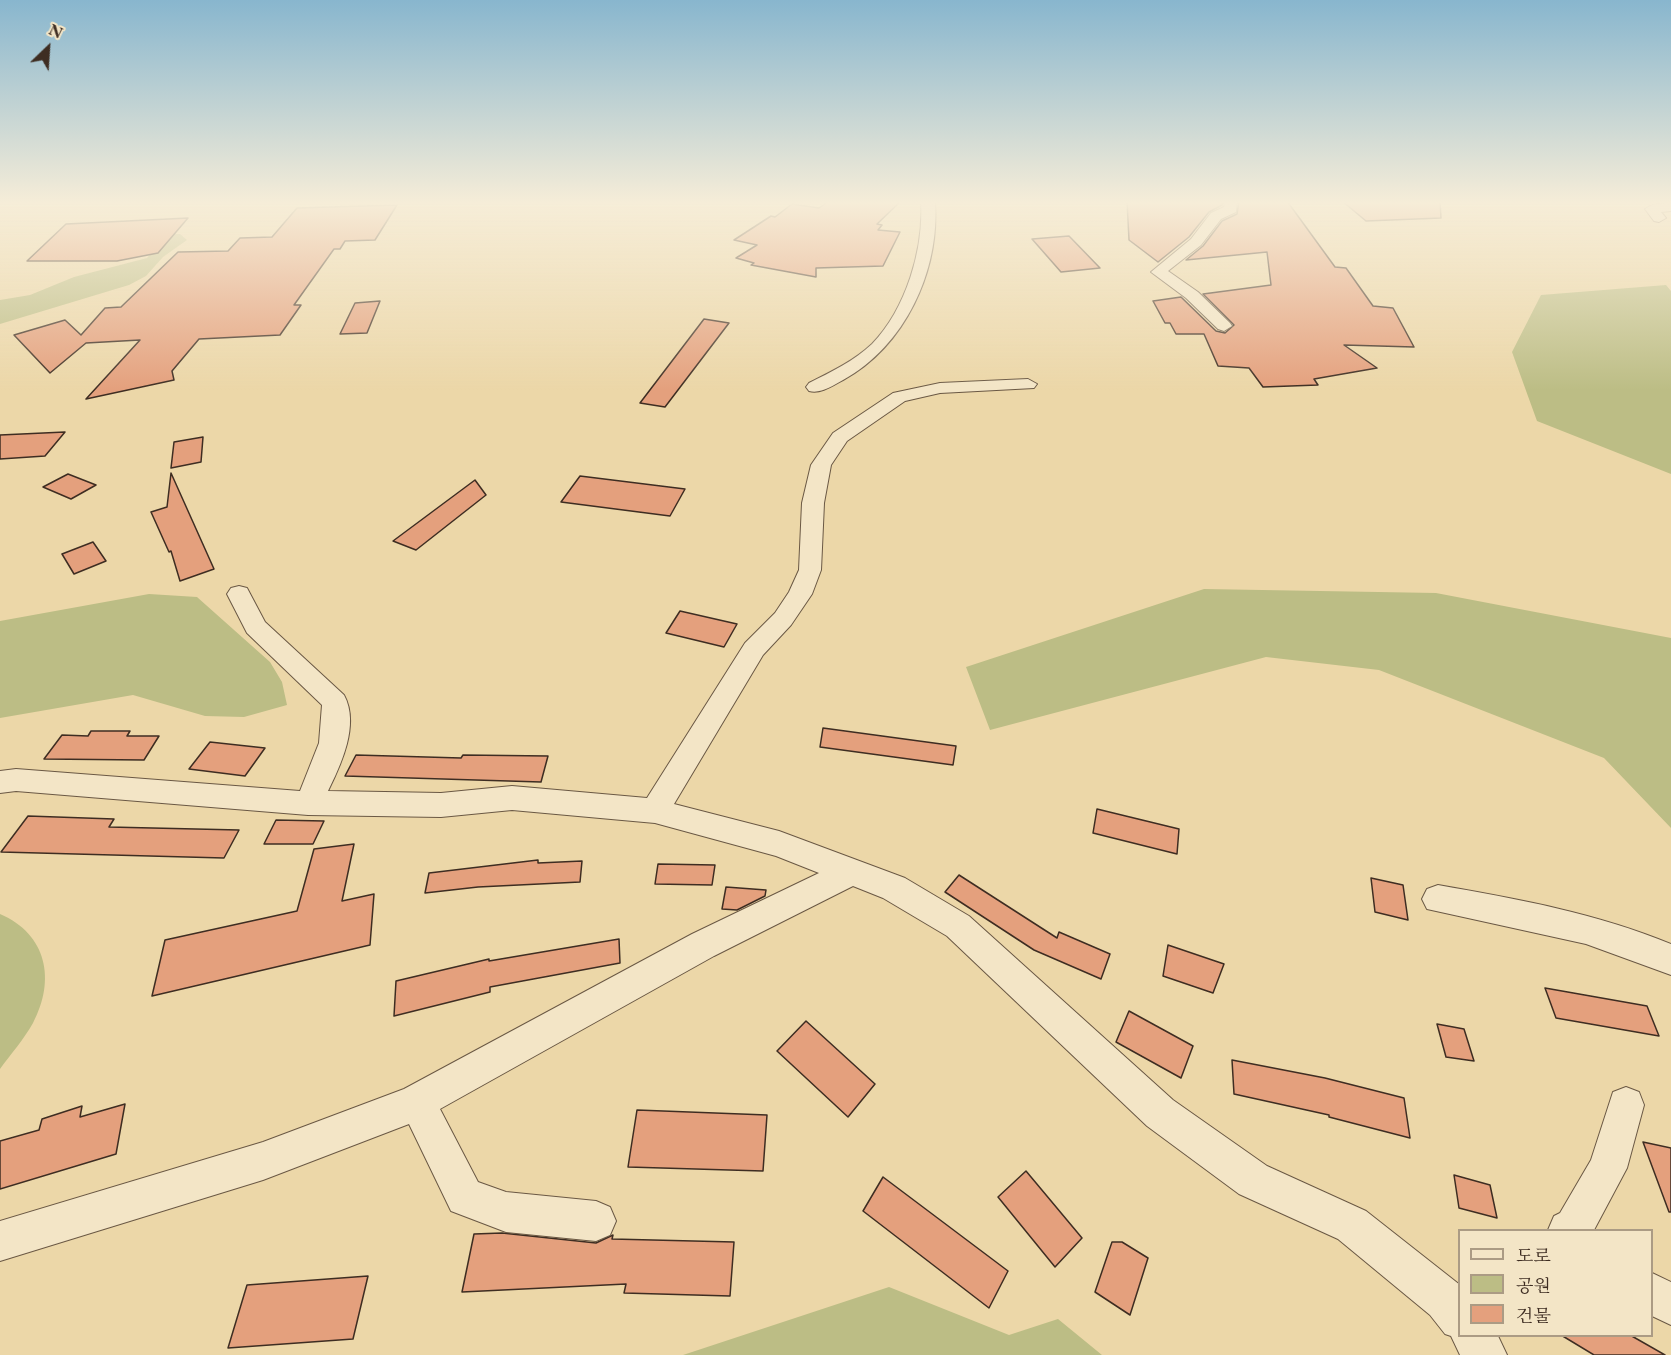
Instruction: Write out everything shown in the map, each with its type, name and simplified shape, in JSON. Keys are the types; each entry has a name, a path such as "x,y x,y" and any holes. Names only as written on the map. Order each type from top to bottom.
{"street":[{"path":"815,387 844,373 879,347 909,295 919,264"},
{"path":"1169,264 1159,272 1192,295 1224,326"},
{"path":"655,811 754,649 783,619 800,594 810,570 813,503 821,465 840,437 899,397 940,388 1028,384"},
{"path":"239,594 256,627 334,702 337,727 334,747 308,803"},
{"path":"0,782 16,780 308,803 441,805 512,798 655,811 779,844 894,888 958,926 1160,1113 1253,1180 1352,1225 1455,1303"},
{"path":"0,1241 269,1158 370,1123 417,1102 703,945 851,872"},
{"path":"1438,899 1593,931 1633,942 1671,960"},
{"path":"417,1102 465,1197 506,1212 596,1221"},
{"path":"1570,1229 1574,1227 1608,1168 1626,1105"},
{"path":"1653,1295 1671,1304"},
{"path":"1473,1337 1486,1355"}],"green space":[{"path":"123,264 157,264 146,276 129,285 0,324 0,300 30,295 74,277"},
{"path":"1666,285 1671,291 1671,474 1537,421 1512,352 1541,295"},
{"path":"1204,589 1436,593 1671,638 1671,828 1604,758 1379,670 1266,657 990,730 966,667"},
{"path":"149,594 197,597 270,662 282,682 287,705 244,717 205,716 133,695 0,718 0,621"},
{"path":"0,914 28,933 43,960 45,975 40,1007 33,1023 0,1069"},
{"path":"889,1287 1009,1335 1058,1319 1102,1355 683,1355"}],"building":[{"path":"165,264 323,264 294,305 301,305 280,335 199,339 172,371 174,380 86,399 140,340 86,343 50,373 14,335 65,320 81,335 105,308 121,307"},
{"path":"884,264 816,268 816,277 751,265"},
{"path":"1054,264 1096,264 1100,268 1061,272"},
{"path":"1268,264 1333,264 1335,267 1346,268 1373,306 1393,308 1414,347 1344,345 1377,368 1314,379 1318,385 1263,387 1249,368 1218,366 1204,334 1176,334 1170,323 1165,323 1153,301 1181,297 1216,331 1225,333 1234,325 1203,294 1271,285"},
{"path":"380,301 367,333 340,334 355,303"},
{"path":"704,319 729,323 665,407 640,403"},
{"path":"65,432 45,456 0,459 0,435"},
{"path":"203,437 201,462 171,468 174,442"},
{"path":"171,473 214,569 180,581 171,551 169,552 151,512 167,507"},
{"path":"68,474 96,485 71,499 43,487"},
{"path":"580,476 685,489 670,516 561,502"},
{"path":"475,480 486,495 416,550 393,541"},
{"path":"93,542 106,561 74,574 62,554"},
{"path":"680,611 737,624 724,647 666,633"},
{"path":"823,728 956,746 953,765 820,747"},
{"path":"91,731 130,731 127,736 159,736 144,760 44,759 62,735 88,736"},
{"path":"210,742 265,748 245,776 189,769"},
{"path":"356,755 461,758 463,755 548,756 541,782 345,776"},
{"path":"1097,809 1179,829 1177,854 1093,833"},
{"path":"28,816 114,819 109,827 239,830 224,858 1,852"},
{"path":"276,820 324,821 313,844 264,844"},
{"path":"354,844 342,901 374,894 370,945 152,996 165,940 297,911 314,849"},
{"path":"538,860 538,863 582,861 580,882 478,887 425,893 429,873"},
{"path":"658,864 715,865 712,885 655,884"},
{"path":"959,875 1057,938 1059,932 1110,954 1101,979 1034,950 945,892"},
{"path":"1371,878 1403,885 1408,920 1375,912"},
{"path":"726,887 766,890 765,896 737,910 722,909"},
{"path":"619,939 620,963 490,987 490,992 394,1016 396,981 489,959 489,961"},
{"path":"1168,945 1224,964 1213,993 1163,976"},
{"path":"1545,988 1647,1006 1659,1036 1556,1018"},
{"path":"1129,1011 1193,1046 1181,1078 1116,1042"},
{"path":"806,1021 875,1084 848,1117 777,1051"},
{"path":"1437,1024 1464,1029 1474,1061 1446,1057"},
{"path":"1232,1060 1325,1078 1404,1098 1410,1138 1329,1117 1329,1115 1234,1094"},
{"path":"125,1104 116,1154 0,1189 0,1141 39,1130 42,1119 82,1106 80,1117"},
{"path":"637,1110 767,1115 763,1171 628,1167"},
{"path":"1643,1142 1671,1148 1671,1212 1669,1212"},
{"path":"1026,1171 1082,1238 1055,1267 998,1197"},
{"path":"1454,1175 1490,1185 1497,1218 1459,1208"},
{"path":"883,1177 1008,1271 989,1308 863,1211"},
{"path":"502,1233 596,1243 613,1235 612,1239 734,1242 730,1296 624,1293 626,1284 462,1292 474,1234"},
{"path":"1112,1242 1122,1242 1148,1258 1130,1315 1095,1292"},
{"path":"368,1276 353,1339 228,1348 247,1285"},
{"path":"1564,1337 1634,1337 1665,1355 1594,1355"}]}
